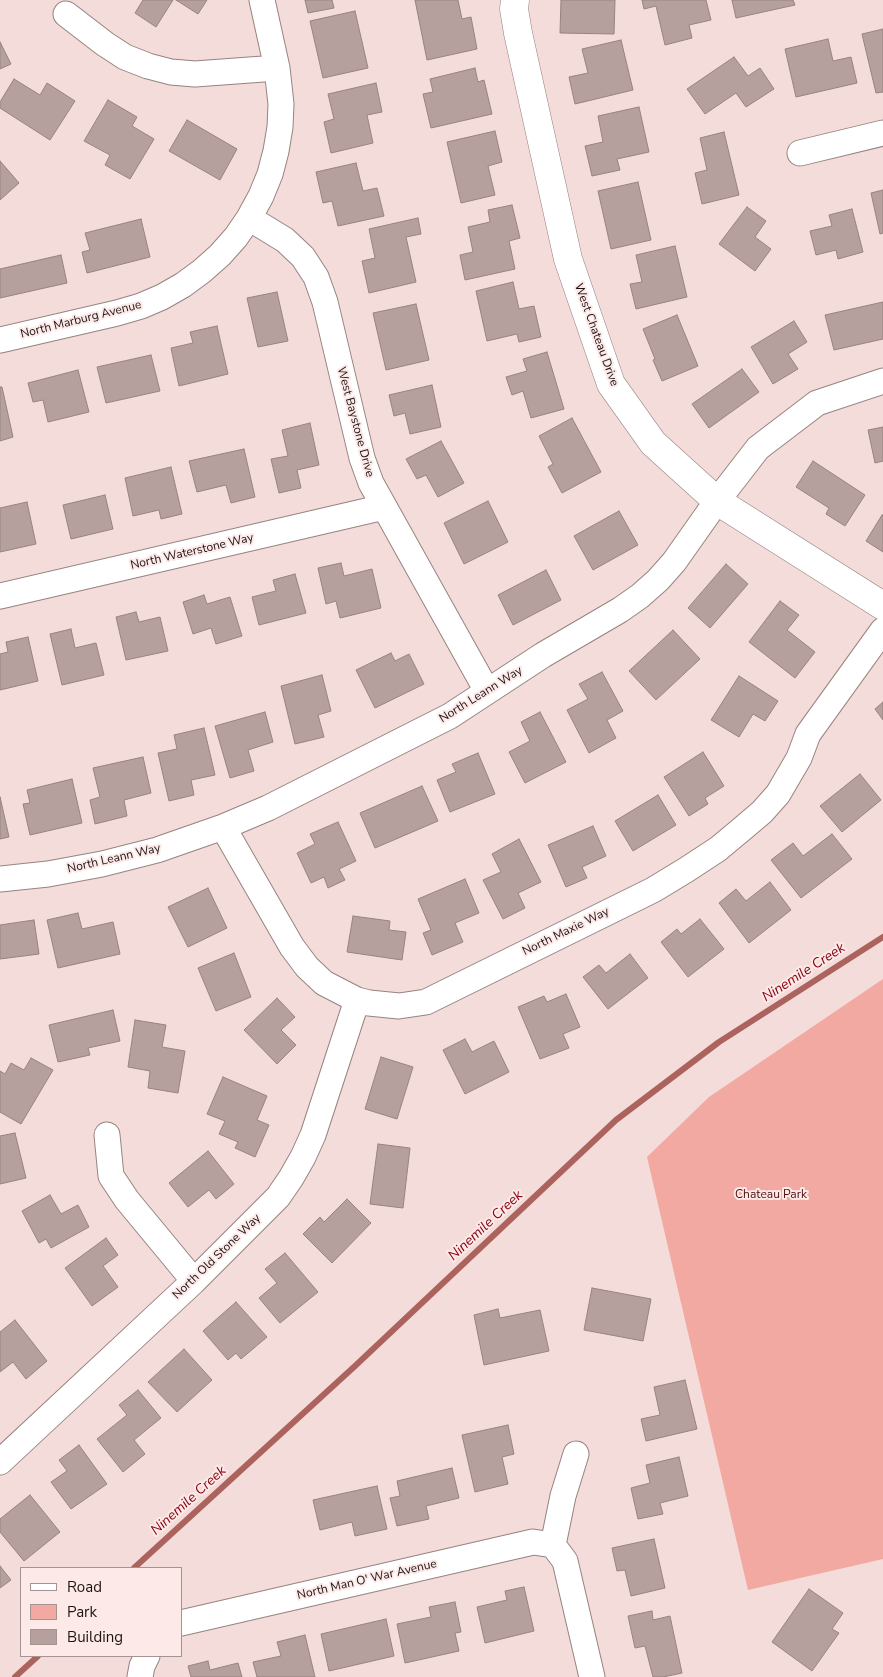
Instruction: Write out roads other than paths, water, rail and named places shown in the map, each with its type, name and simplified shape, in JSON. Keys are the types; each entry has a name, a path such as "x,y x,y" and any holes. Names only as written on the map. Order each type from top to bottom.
{"street":[{"name":"North Marburg Avenue","path":"0,340 117,313 162,297 202,271 236,237 261,196 270,174 276,151 281,104 276,68 262,0"},
{"name":"West Chateau Drive","path":"515,0 514,9 518,33 568,259 611,384 653,443 717,501 883,606"},
{"path":"66,14 125,57 171,72 195,74 276,68"},
{"path":"800,153 883,133"},
{"name":"West Baystone Drive","path":"249,218 285,240 303,258 316,277 325,302 362,458 371,483 487,691"},
{"name":"North Leann Way","path":"0,880 48,874 102,864 157,850 223,827 268,808 429,727 640,596 674,562 717,501 758,448 817,403 883,380"},
{"name":"North Waterstone Way","path":"0,596 384,507"},
{"name":"North Maxie Way","path":"223,827 292,947 307,967 324,983 357,1000 369,1003 399,1006 426,1002 653,890 718,849 762,812 778,794 799,758 808,734 883,630"},
{"name":"North Old Stone Way","path":"2,1456 194,1281 278,1197 292,1178 312,1135 357,1000"},
{"path":"106,1135 111,1176 127,1200 194,1281"},
{"path":"576,1454 563,1496 553,1546 565,1561 592,1677"},
{"name":"North Man O' War Avenue","path":"182,1623 533,1542 553,1546"}],"waterway":[{"name":"Ninemile Creek","path":"135,1567 355,1366 616,1120 719,1042 883,937"},
{"name":"Ninemile Creek","path":"15,1677 37,1657"}],"park label":[{"name":"Chateau Park","path":"771,1195"}]}
